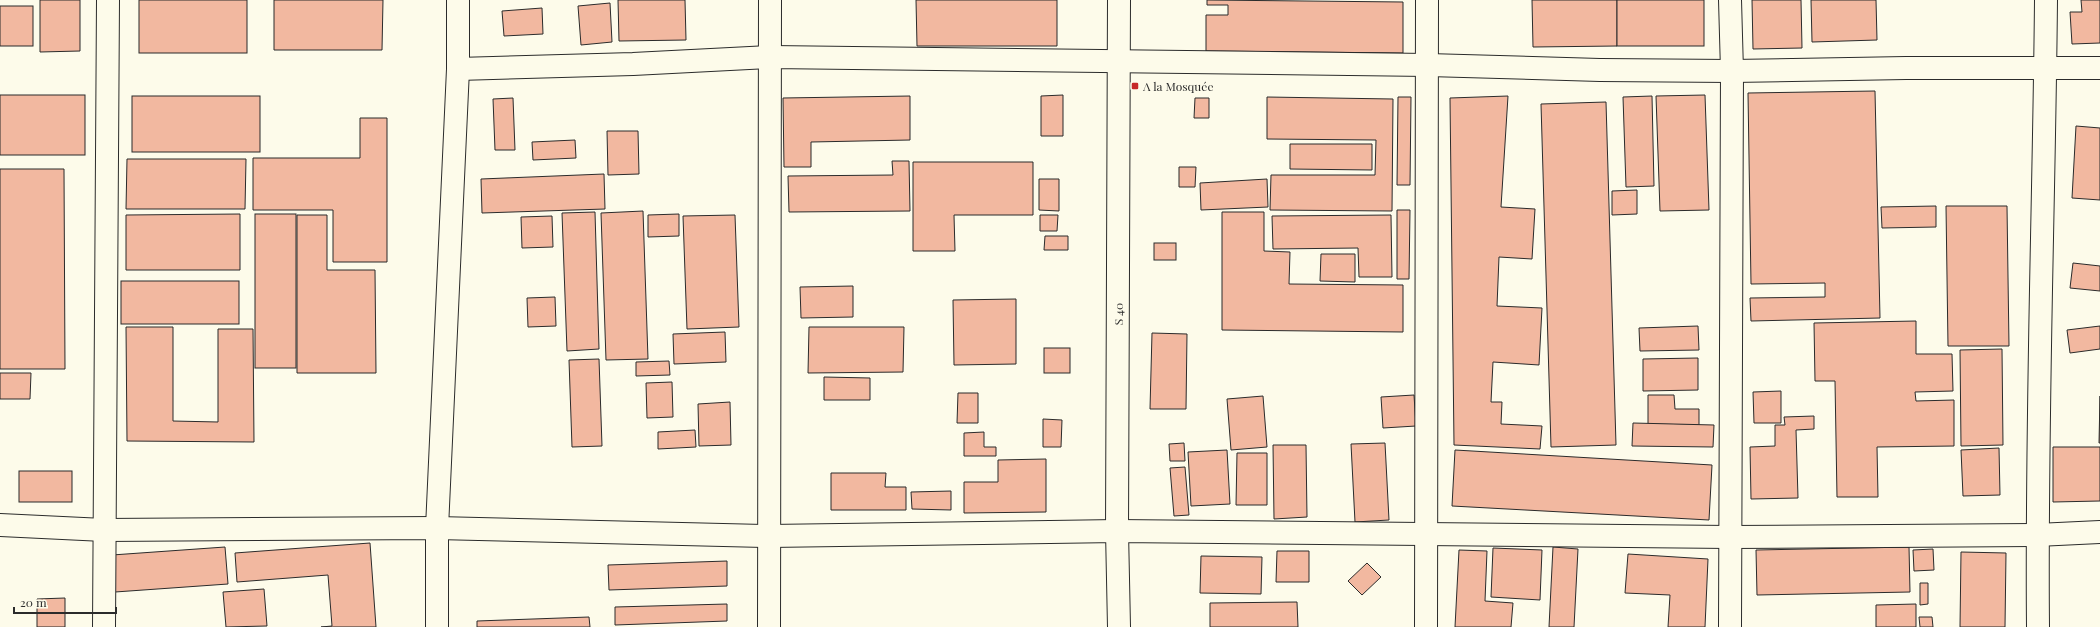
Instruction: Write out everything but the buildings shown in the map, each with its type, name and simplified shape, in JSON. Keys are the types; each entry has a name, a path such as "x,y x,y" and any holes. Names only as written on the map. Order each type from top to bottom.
{"street":[{"path":"104,627 108,0"},
{"path":"437,627 437,528 458,69 458,0"},
{"path":"769,627 770,0"},
{"name":"S 40","path":"1119,0 1117,531 1119,627"},
{"path":"1426,627 1427,0"},
{"path":"1730,0 1732,71 1730,627"},
{"path":"2038,627 2037,534 2040,279 2046,0"},
{"path":"458,69 633,64 771,57 1119,60 1428,65 1600,70 1732,71 1906,68 2100,68"},
{"path":"0,525 104,530 437,528 769,536 1117,531 1278,534 1426,533 1730,536 2037,534 2100,532"}],"place":[{"name":"A la Mosquée","path":"1135,86"}]}
